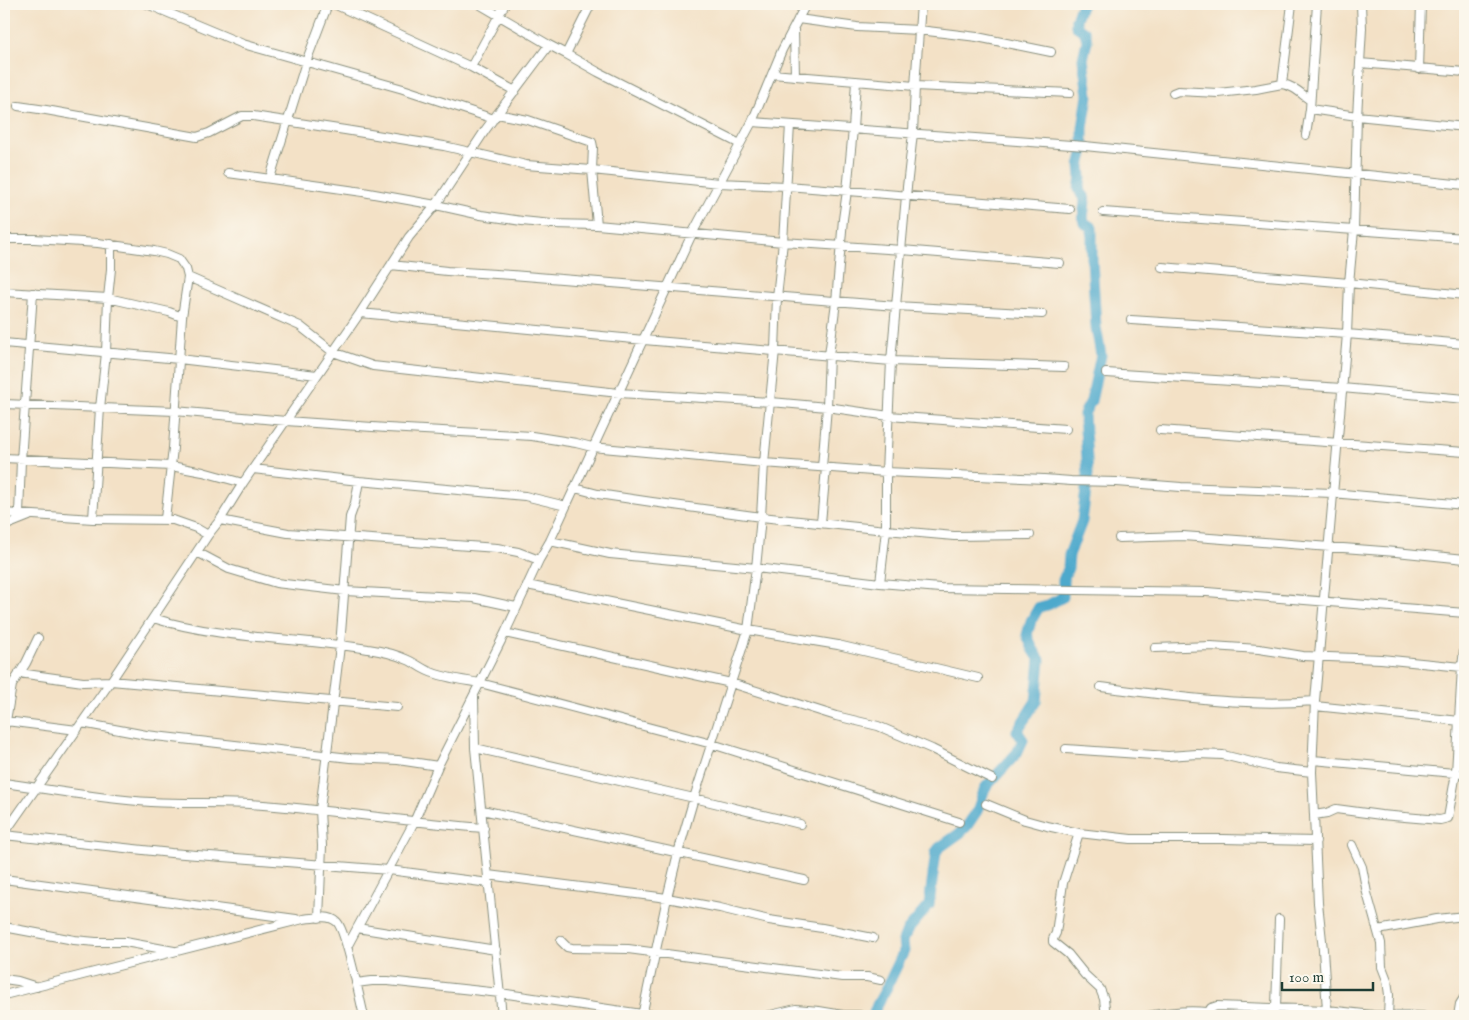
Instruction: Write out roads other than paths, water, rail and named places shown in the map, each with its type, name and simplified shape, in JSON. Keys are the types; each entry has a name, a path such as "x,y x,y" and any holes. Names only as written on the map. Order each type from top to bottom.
{"street":[{"path":"147,4 243,44 495,116 528,120 592,142 596,225"},
{"path":"270,178 306,62 328,4"},
{"path":"334,4 471,67 515,91"},
{"path":"479,4 598,72 740,144"},
{"path":"471,67 505,4"},
{"path":"566,54 591,4"},
{"path":"346,947 414,822 438,766 550,541 692,234 752,122 782,50 806,4"},
{"path":"880,583 886,530 886,472 891,361 913,133 921,4"},
{"path":"1282,84 1292,4"},
{"path":"1306,135 1310,109 1317,4"},
{"path":"1327,1010 1318,903 1312,772 1315,703 1336,442 1347,334 1348,282 1354,230 1357,116 1362,28 1361,4"},
{"path":"1419,69 1421,4"},
{"path":"798,19 857,27 919,30 977,37 1051,52"},
{"path":"794,27 795,76"},
{"path":"548,45 495,116 436,205 409,237 360,313 243,483 111,681 4,834 171,853 489,879 667,898 769,920 873,938"},
{"path":"1360,63 1465,72"},
{"path":"772,74 915,86 1070,93"},
{"path":"821,523 829,355 854,128 856,81"},
{"path":"1173,93 1178,91 1218,93 1282,84 1295,88 1310,100"},
{"path":"18,106 197,137 242,116 288,121 444,146 526,165 719,183 787,186 1070,209"},
{"path":"1310,109 1465,128"},
{"path":"752,122 1085,146 1465,185"},
{"path":"642,1015 678,853 748,630 761,517 764,463 775,350 777,297 787,186 790,125"},
{"path":"228,173 436,205 480,215 522,221 596,225 1060,264"},
{"path":"1103,212 1465,238"},
{"path":"4,239 111,244 167,254 179,259 183,263 188,277 182,317 171,466 165,519"},
{"path":"93,519 100,408 106,353 111,244"},
{"path":"391,265 836,302 1042,314"},
{"path":"1162,267 1348,282 1465,295"},
{"path":"188,277 300,326 333,352 373,366 619,393 770,402 827,407 889,416 1066,429"},
{"path":"4,292 108,298 169,312 182,317"},
{"path":"19,514 21,460 34,293"},
{"path":"360,313 891,361 1064,367"},
{"path":"1131,320 1347,334 1465,344"},
{"path":"4,344 179,359 317,375"},
{"path":"1106,373 1342,388 1465,399"},
{"path":"4,404 175,411 286,421 532,436 592,447 824,468 1332,493 1465,505"},
{"path":"1160,430 1465,452"},
{"path":"4,458 171,466 203,472 243,483"},
{"path":"253,469 525,496 566,506"},
{"path":"319,918 322,846 320,810 340,646 350,517 359,481"},
{"path":"575,488 598,494 761,517 886,530 954,536 1030,535"},
{"path":"4,513 93,519 165,519 187,524 208,535"},
{"path":"4,526 33,514"},
{"path":"220,520 288,533 497,548 518,552 539,560"},
{"path":"1119,538 1183,536 1328,546 1465,559"},
{"path":"550,541 610,554 940,588 1207,592 1465,613"},
{"path":"197,552 229,569 276,583 345,591 474,598 516,608"},
{"path":"527,585 748,630 838,645 978,678"},
{"path":"153,618 199,630 392,653 410,660 429,671 447,677 480,683 712,744 959,822"},
{"path":"505,633 731,683 836,716 878,726 932,749 992,779"},
{"path":"38,638 12,685 5,724 79,727 350,758 398,760 438,766"},
{"path":"1314,814 1327,813 1336,809 1440,820 1448,818 1456,773 1465,641"},
{"path":"1155,648 1230,647 1259,649 1303,656 1381,659 1462,667"},
{"path":"19,674 83,682 111,681 397,707"},
{"path":"1101,687 1177,697 1246,702 1315,703 1460,721"},
{"path":"474,695 475,748 502,1016"},
{"path":"475,748 800,824"},
{"path":"1066,749 1168,756 1222,755 1276,768 1312,772"},
{"path":"1313,760 1465,774"},
{"path":"4,784 150,802 248,804 484,828"},
{"path":"986,804 1025,820 1079,833 1149,840 1316,841"},
{"path":"482,810 804,880"},
{"path":"1079,833 1063,883 1053,942 1068,954 1085,975 1100,989 1104,999 1106,1016"},
{"path":"1352,846 1362,868 1381,943 1382,967 1387,980 1389,995 1388,1016"},
{"path":"4,879 303,919"},
{"path":"1378,930 1465,916"},
{"path":"4,995 303,919 327,917 337,922 344,935 364,1016"},
{"path":"1276,1007 1279,919"},
{"path":"4,927 74,940 125,942 176,952"},
{"path":"357,928 496,950"},
{"path":"561,941 567,947 572,948 628,949 842,977 867,977 881,980"},
{"path":"4,979 18,981 37,988"},
{"path":"356,983 388,981 500,993 642,1015 672,1016"},
{"path":"1458,1016 1460,1004 1465,996"},
{"path":"1148,1016 1194,1011 1207,1014 1211,1008 1217,1006 1260,1012 1276,1007 1308,1012 1327,1010 1361,1015 1423,1016"},
{"path":"766,1016 796,1009 862,1016"}],"waterway":[{"path":"873,1016 904,951 903,941 907,931 929,905 936,852 967,826 977,811 985,788 1017,753 1023,740 1017,731 1036,701 1040,660 1027,635 1031,621 1039,607 1048,605 1063,597 1063,580 1068,568 1069,555 1082,521 1088,475 1084,414 1091,401 1101,355 1096,327 1092,227 1084,223 1085,200 1079,189 1081,178 1080,166 1085,146 1083,128 1088,95 1083,59 1087,41 1085,32 1076,26 1076,19 1082,4"}]}
